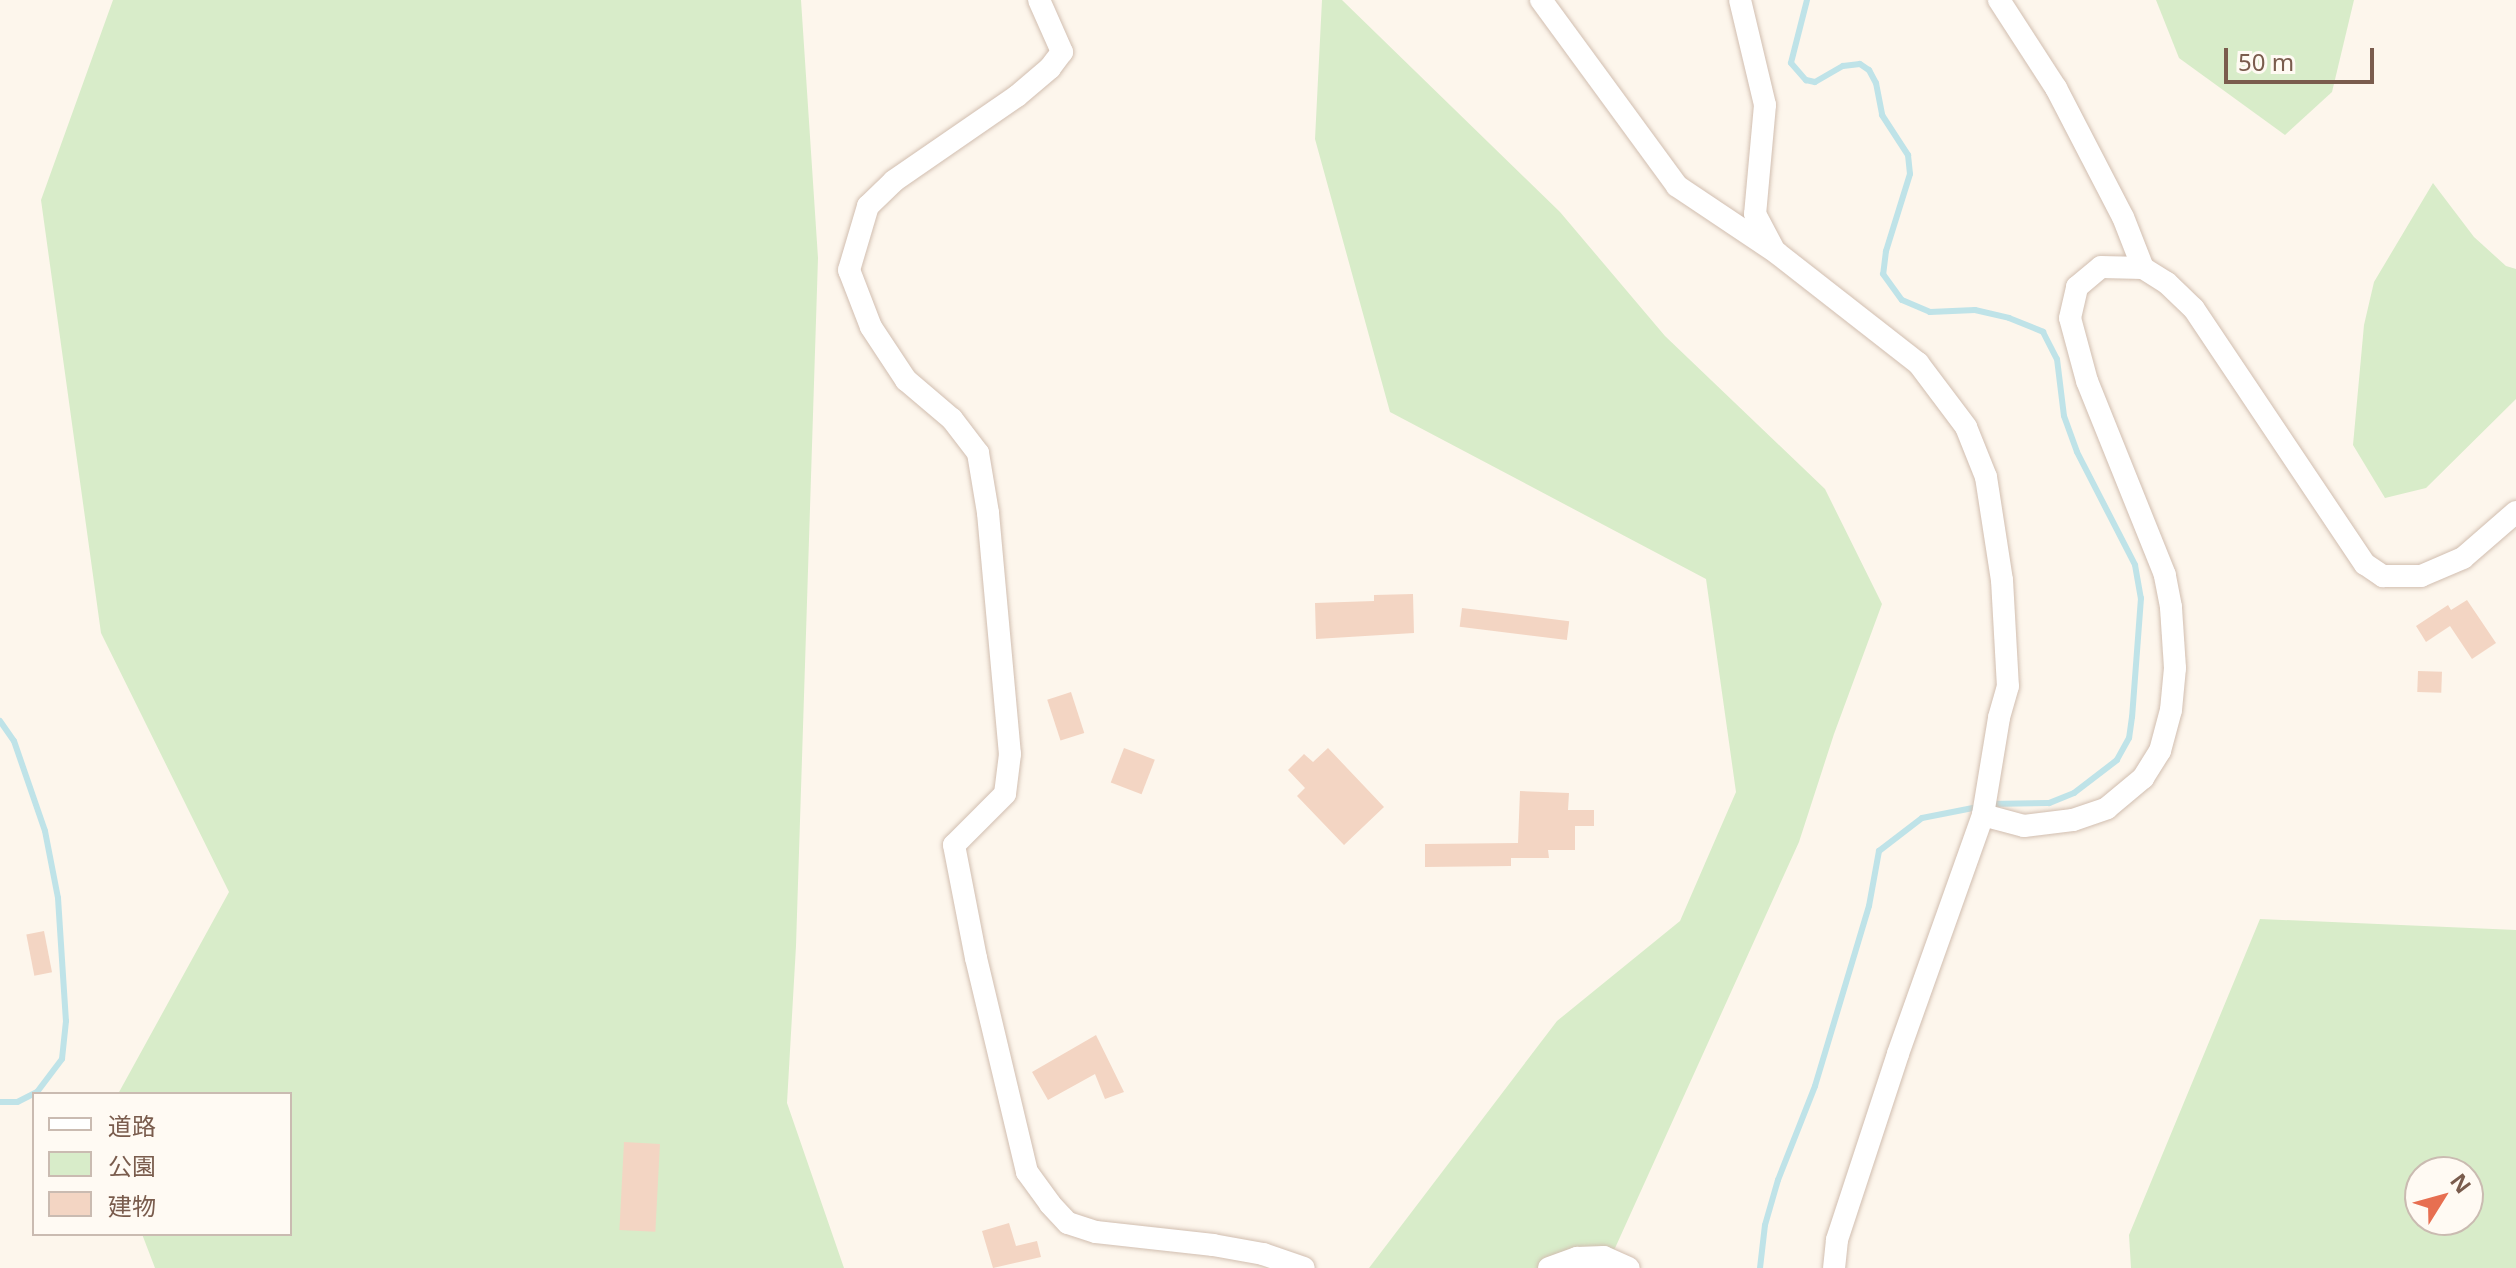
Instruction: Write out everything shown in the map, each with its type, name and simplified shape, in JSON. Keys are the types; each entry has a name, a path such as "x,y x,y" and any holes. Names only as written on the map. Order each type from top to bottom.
{"street":[{"path":"1039,0 1062,52 1050,68 1017,96 894,181 868,206 849,270 871,327 906,380 952,419 978,453 988,513 1010,754 1005,794 954,845 976,958 1027,1172 1068,1223 1096,1232 1263,1254 1304,1268"},
{"path":"1541,0 1677,186 1777,253 1918,363 1966,427 1986,477 2002,580 2008,686 1999,718 1983,815 1898,1054 1837,1240 1834,1268"},
{"path":"1740,0 1765,105 1755,214 1777,253"},
{"path":"1999,0 2056,88 2123,217 2143,268"},
{"path":"1983,815 2024,826 2073,820 2107,808 2143,778 2160,751 2171,710 2175,668 2165,575 2087,381 2070,318 2077,287 2101,267 2143,268 2167,283 2194,309 2365,564 2383,576 2421,576 2463,558 2516,512"},
{"path":"1549,1268 1577,1258 1604,1257 1629,1268"}],"green space":[{"path":"113,0 801,0 818,258 796,946 787,1103 844,1268 155,1268 143,1236 292,1236 292,1092 119,1092 229,892 101,633 41,200"},
{"path":"1322,0 1342,0 1560,212 1665,336 1825,489 1882,604 1834,734 1799,842 1606,1268 1369,1268 1557,1021 1680,921 1736,792 1706,579 1390,412 1315,139"},
{"path":"2156,0 2354,0 2332,92 2285,135 2179,58"},
{"path":"2433,183 2474,237 2506,266 2516,269 2516,399 2426,488 2385,498 2353,445 2364,325 2374,282"},
{"path":"2260,919 2516,930 2516,1268 2131,1268 2129,1235"}],"building":[{"path":"1413,594 1414,633 1316,639 1315,603 1374,601 1374,595"},
{"path":"2467,600 2496,643 2472,659 2450,626 2426,642 2416,626 2448,605 2451,610"},
{"path":"1462,608 1569,621 1567,640 1460,627"},
{"path":"2418,671 2442,672 2441,693 2417,692"},
{"path":"1071,692 1084,733 1061,741 1047,700"},
{"path":"1124,748 1155,760 1142,794 1111,783"},
{"path":"1328,748 1384,807 1344,845 1297,796 1305,788 1288,770 1304,754 1313,762"},
{"path":"1520,791 1569,793 1568,810 1594,810 1594,826 1575,826 1575,850 1548,850 1549,858 1511,858 1511,866 1425,867 1425,844 1518,843"},
{"path":"44,931 52,972 34,976 26,934"},
{"path":"1096,1035 1124,1092 1105,1099 1095,1074 1048,1100 1032,1072"},
{"path":"624,1142 660,1144 655,1232 619,1230"},
{"path":"1009,1223 1016,1246 1037,1241 1041,1257 993,1268 982,1231"}],"waterway":[{"path":"1807,0 1791,63 1806,80 1815,82 1843,66 1860,64 1869,70 1876,83 1882,115 1908,155 1910,174 1886,251 1883,274 1902,300 1930,312 1975,310 2009,318 2043,332 2057,359 2064,416 2077,452 2135,565 2141,598 2132,717 2129,738 2117,760 2074,793 2049,803 1989,804"},
{"path":"0,721 14,741 45,831 58,898 66,1021 62,1059 37,1092"},
{"path":"1760,1268 1765,1225 1778,1180 1815,1086 1869,906 1879,851 1922,818 1978,807"},
{"path":"0,1102 17,1102 32,1094"}]}
